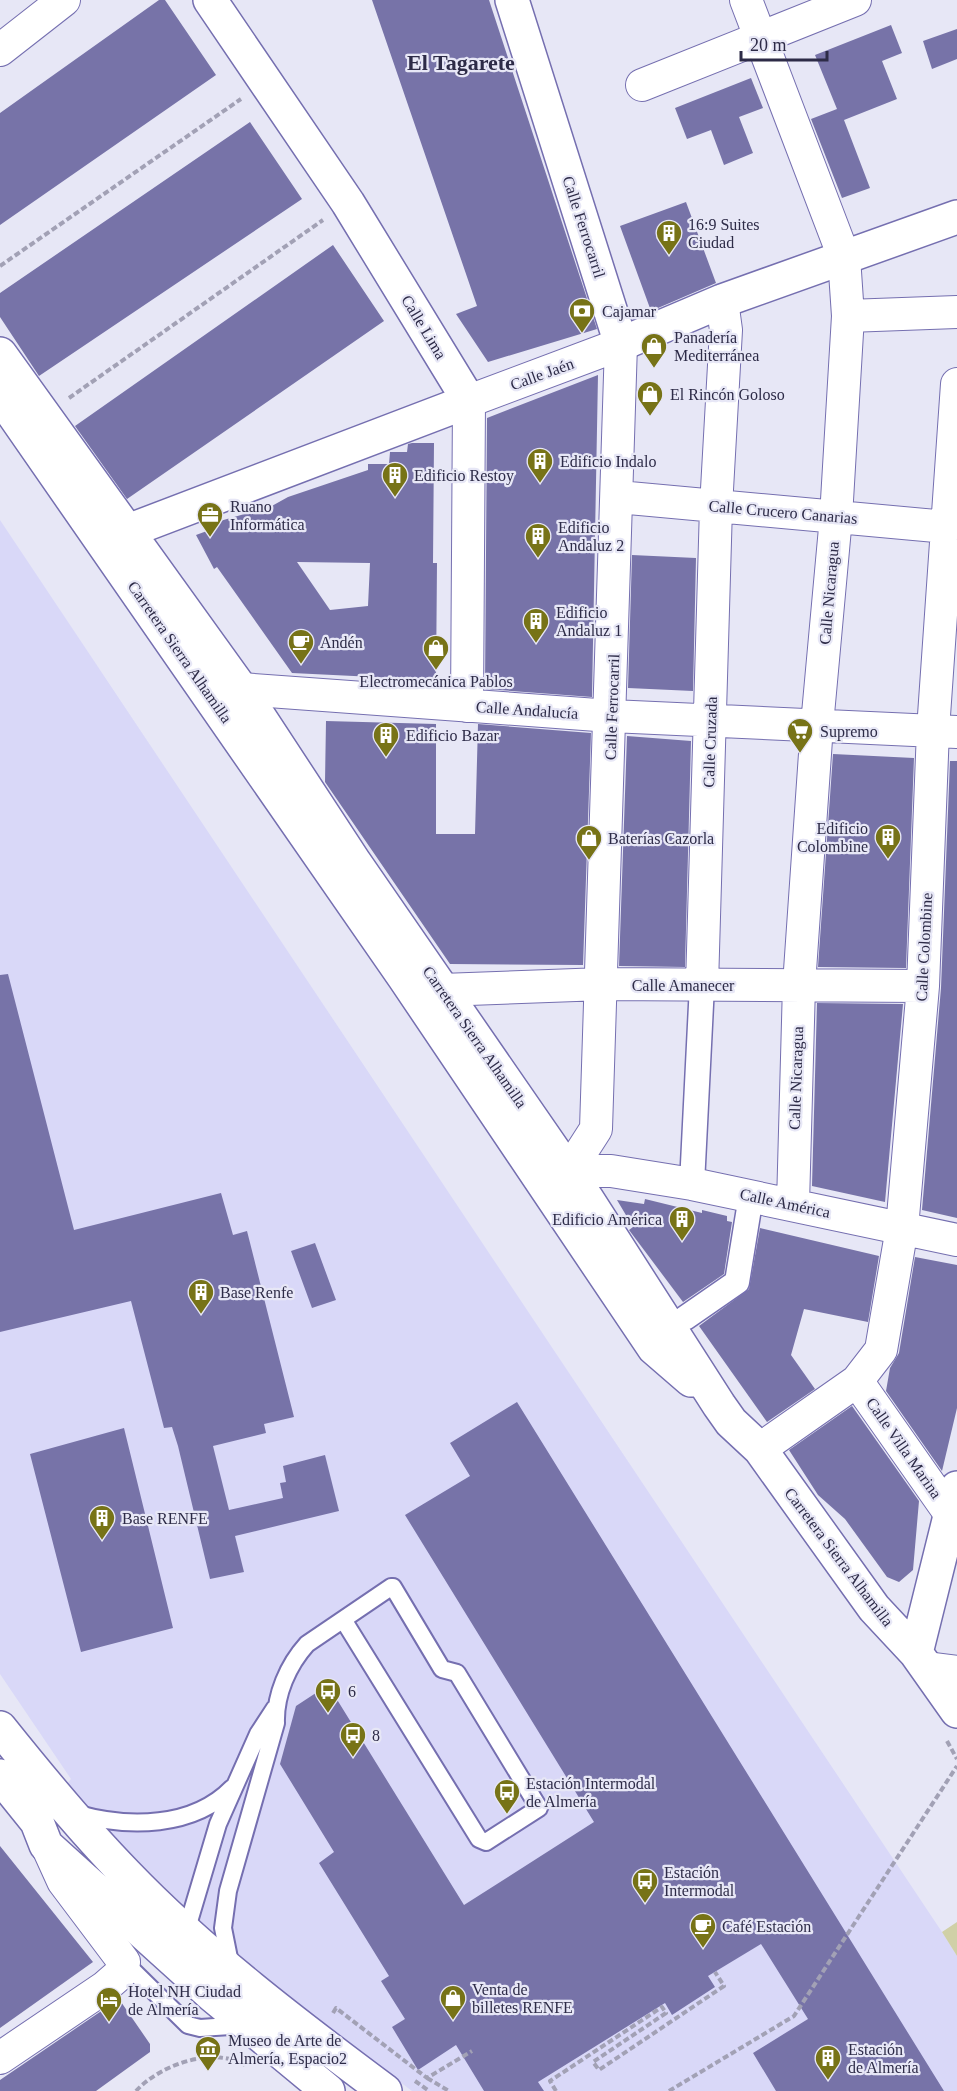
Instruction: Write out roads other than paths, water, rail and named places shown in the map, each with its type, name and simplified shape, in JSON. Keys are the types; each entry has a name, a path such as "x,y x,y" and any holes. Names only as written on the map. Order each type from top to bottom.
{"main road":[{"name":"Calle Ferrocarril","path":"512,0 621,344"},
{"name":"Calle Lima","path":"218,2 266,82 348,202 470,401"},
{"name":"Calle Jaén","path":"621,344 722,301 957,217"},
{"name":"Carretera Sierra Alhamilla","path":"0,354 241,689 442,990 569,1171 731,1422 760,1449 874,1608 933,1664 952,1726"},
{"name":"Calle Jaén","path":"128,531 470,401"},
{"name":"Carretera Sierra Alhamilla","path":"7,405 43,436 108,522 128,531"},
{"name":"Carretera Sierra Alhamilla","path":"7,405 344,891 654,1348 719,1405"},
{"name":"Carretera Sierra Alhamilla","path":"262,721 278,771 333,856 344,891"},
{"name":"Carretera Sierra Alhamilla","path":"449,1047 486,1079 542,1152 557,1166 569,1171"},
{"path":"933,1664 952,1523"},
{"path":"0,1728 68,1812 126,1874 186,1931 314,2037 385,2091"},
{"path":"0,1776 37,1822 46,1845 180,1966 325,2089"}],"street":[{"path":"0,50 64,0"},
{"name":"Calle Nicaragua","path":"746,0 844,257 848,316 836,517 817,724 799,985 793,1204"},
{"path":"642,85 855,0"},
{"name":"Calle Cruzada","path":"692,1184 702,985 716,507 726,330 722,301"},
{"path":"848,316 957,312"},
{"name":"Calle Jaén","path":"470,401 621,344"},
{"name":"Calle Ferrocarril","path":"569,1171 596,1129 603,984 621,344"},
{"name":"Calle Colombine","path":"760,1449 857,1382 881,1350 903,1228 945,731 947,527 957,384"},
{"path":"467,706 470,401"},
{"name":"Calle Crucero Canarias","path":"618,497 947,527"},
{"name":"Calle Andalucía","path":"241,689 611,716 945,731"},
{"name":"Calle Amanecer","path":"442,990 603,984 923,986"},
{"name":"Calle América","path":"569,1171 611,1171 692,1184 957,1240"},
{"path":"685,1318 737,1282 751,1196"},
{"name":"Calle Villa Marina","path":"857,1382 952,1523"},
{"path":"0,2058 105,1987 121,1973 124,1962 63,1881 46,1845"}],"lane":[{"path":"232,1970 223,1940 228,1891 276,1723 276,1708 282,1686 298,1654 307,1644 393,1587 442,1669 456,1673 539,1808 486,1842 479,1839 344,1621"},
{"path":"180,1966 186,1931 218,1824 258,1734 276,1708"},
{"path":"68,1812 99,1820 136,1823 173,1820 207,1807 237,1783"},
{"path":"124,1962 188,2025 200,2028 248,2025"}],"place":[{"name":"16:9 Suites Ciudad","path":"669,256"},
{"name":"Cajamar","path":"582,334"},
{"name":"Panadería Mediterránea","path":"654,369"},
{"name":"El Rincón Goloso","path":"650,417"},
{"name":"Edificio Indalo","path":"540,484"},
{"name":"Edificio Restoy","path":"395,498"},
{"name":"Ruano Informática","path":"210,538"},
{"name":"Edificio Andaluz 2","path":"538,559"},
{"name":"Edificio Andaluz 1","path":"536,644"},
{"name":"Andén","path":"301,665"},
{"name":"Electromecánica Pablos","path":"436,671"},
{"name":"Supremo","path":"800,754"},
{"name":"Edificio Bazar","path":"386,758"},
{"name":"Edificio Colombine","path":"888,860"},
{"name":"Baterías Cazorla","path":"589,861"},
{"name":"Edificio América","path":"682,1242"},
{"name":"Base Renfe","path":"201,1315"},
{"name":"Base RENFE","path":"102,1541"},
{"name":"6","path":"328,1714"},
{"name":"8","path":"353,1758"},
{"name":"Estación Intermodal de Almería","path":"507,1815"},
{"name":"Estación Intermodal","path":"645,1904"},
{"name":"Café Estación","path":"703,1949"},
{"name":"Venta de billetes RENFE","path":"453,2021"},
{"name":"Hotel NH Ciudad de Almería","path":"109,2023"},
{"name":"Museo de Arte de Almería, Espacio2","path":"208,2072"},
{"name":"Estación de Almería","path":"828,2081"}],"district":[{"name":"El Tagarete","path":"461,62"}]}
